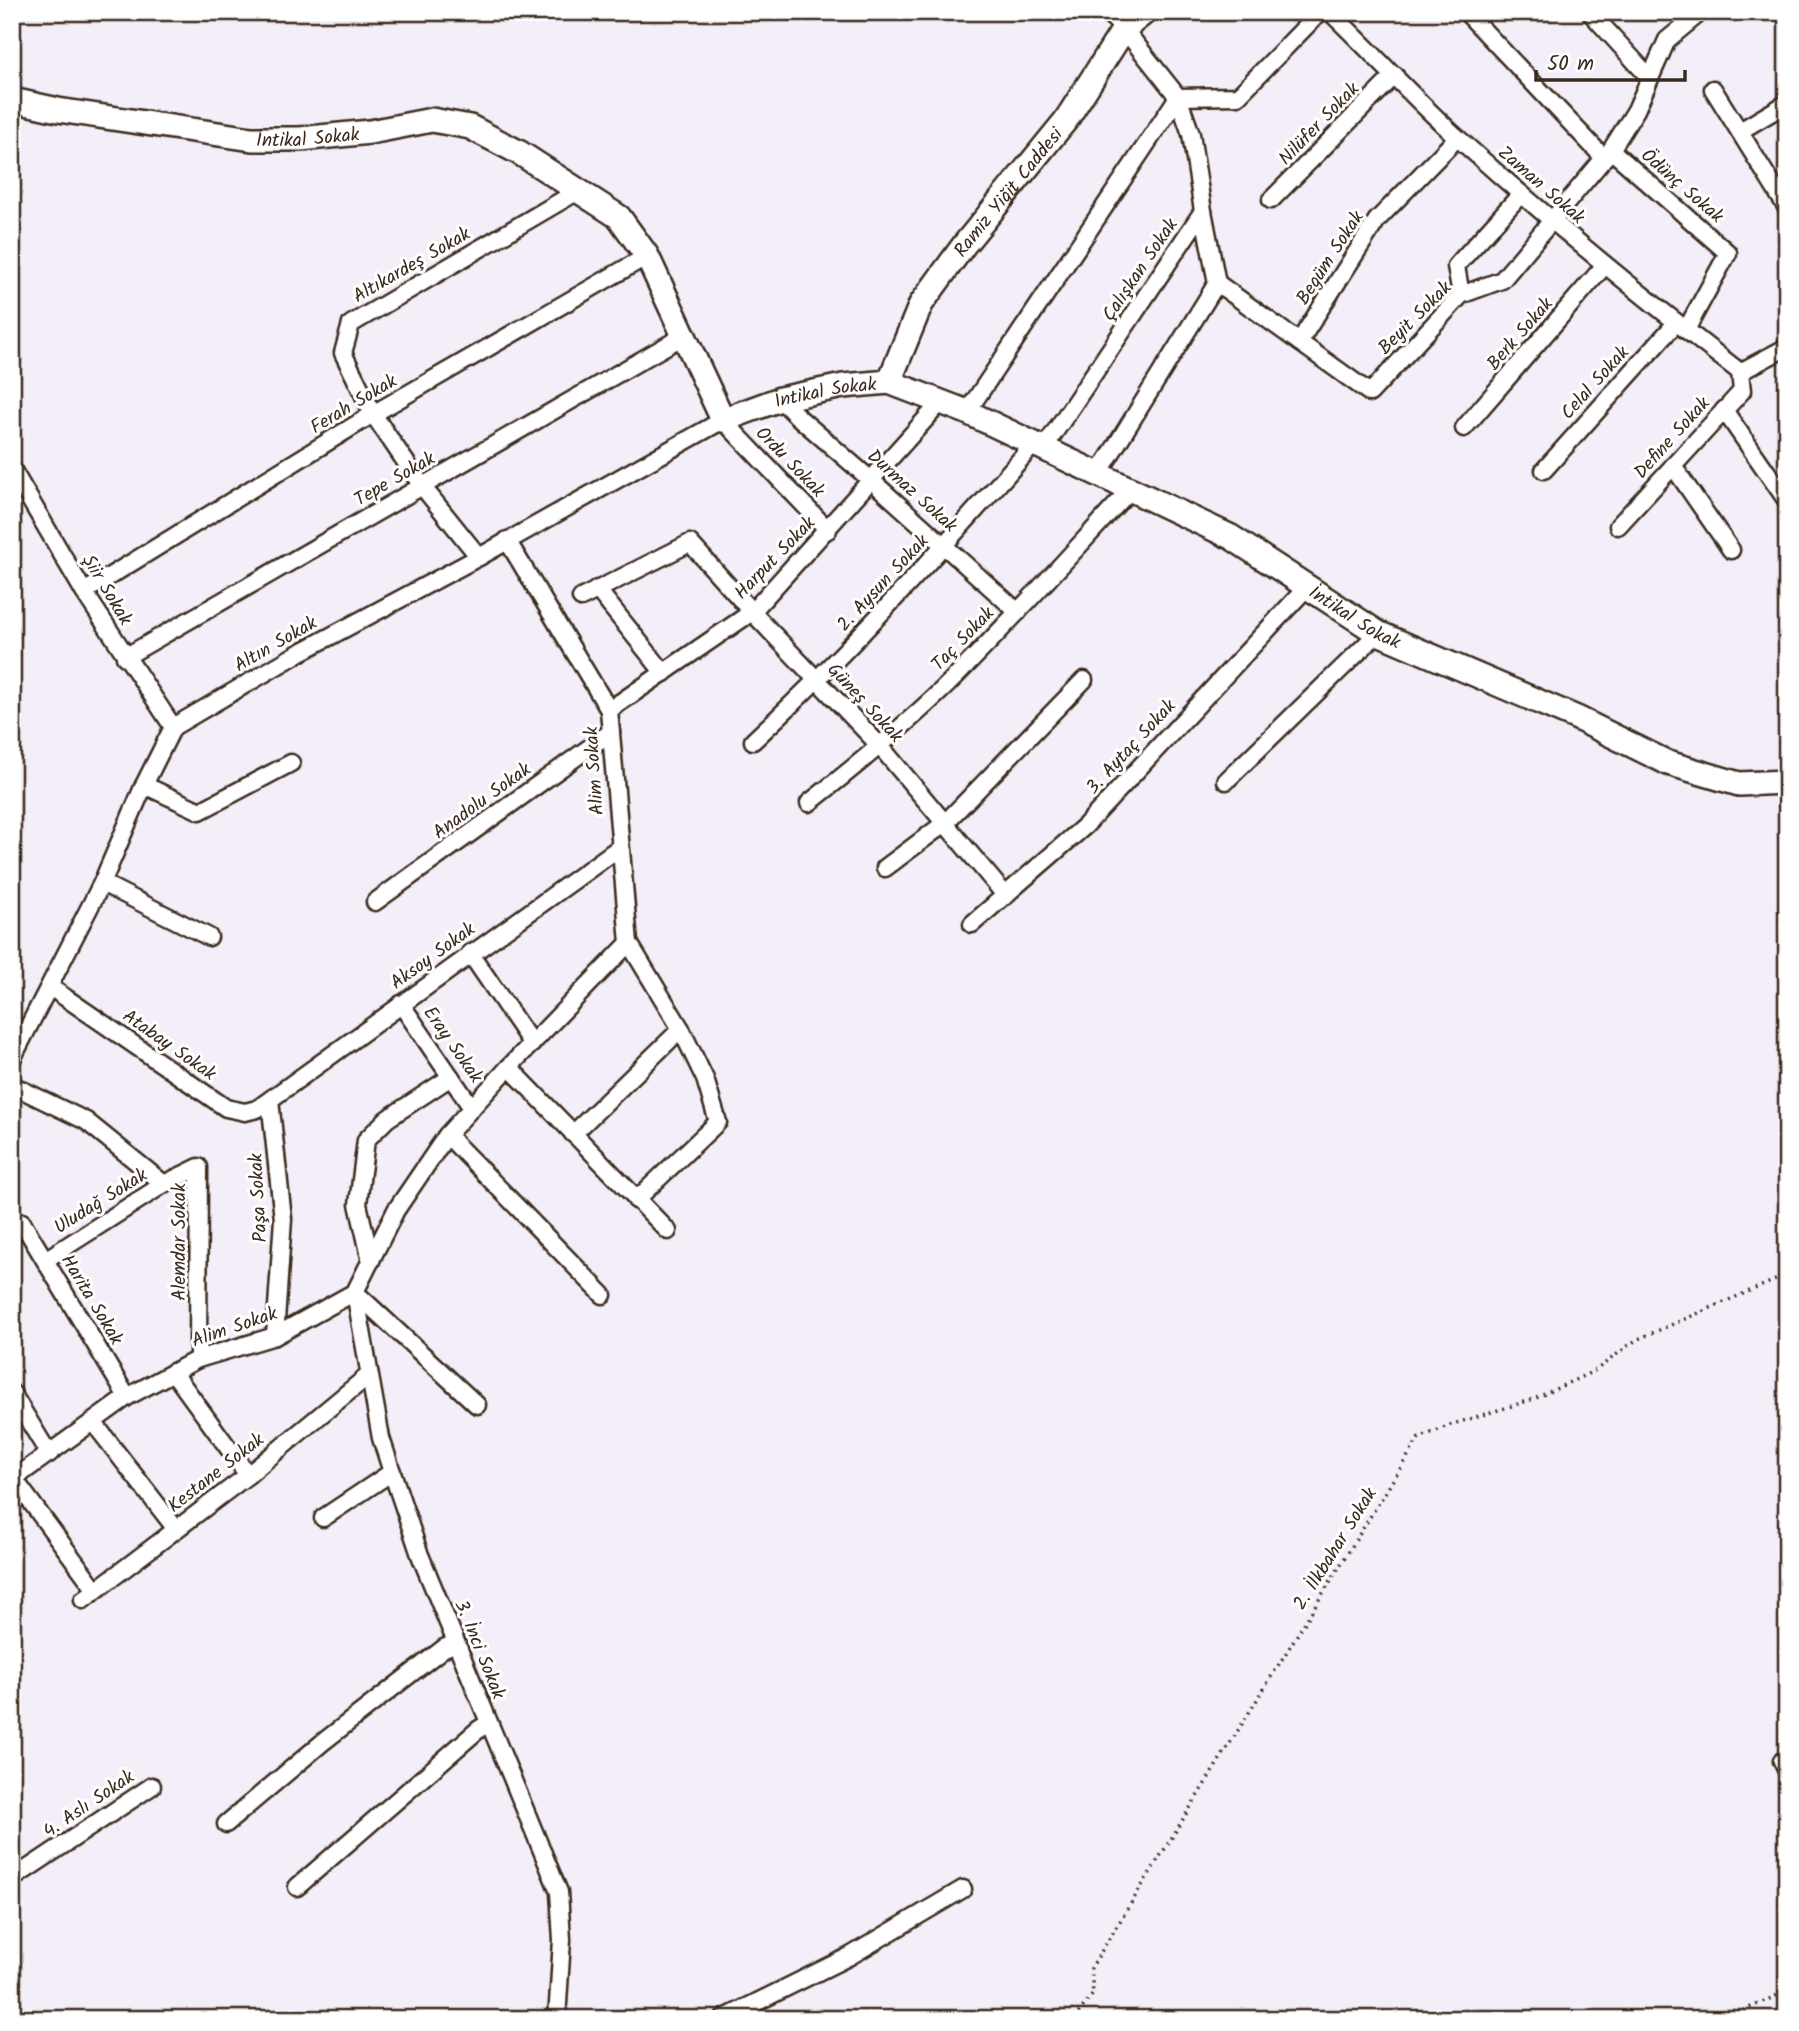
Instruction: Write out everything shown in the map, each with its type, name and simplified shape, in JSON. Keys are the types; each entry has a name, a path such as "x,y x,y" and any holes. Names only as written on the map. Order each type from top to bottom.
{"street":[{"name":"Çalışkan Sokak","path":"1039,446 1203,211 1191,134 1178,97 1124,29 1107,12"},
{"name":"Ramiz Yiğit Caddesi","path":"889,382 921,304 964,245 1066,120 1124,29 1145,12"},
{"path":"967,412 1178,97 1237,96 1320,12"},
{"name":"Zaman Sokak","path":"1330,12 1457,138 1551,221 1740,372"},
{"name":"Ödünç Sokak","path":"1466,12 1607,154 1728,253"},
{"path":"1590,12 1650,78"},
{"name":"Beyit Sokak","path":"1299,342 1370,393 1461,295 1502,280 1607,154 1636,110 1667,40 1701,12"},
{"name":"Nilüfer Sokak","path":"1271,200 1395,75"},
{"path":"1713,89 1787,208"},
{"name":"İntikal Sokak","path":"12,100 58,110 252,139 370,132 432,121 470,127 520,153 619,217 647,256 723,420 780,399 843,386 889,382 967,412 1231,537 1378,633 1577,718 1668,763 1739,784 1787,782"},
{"path":"1740,131 1787,103"},
{"name":"Begüm Sokak","path":"1299,342 1377,220 1457,138"},
{"name":"Altıkardeş Sokak","path":"479,557 422,486 373,414 343,353 351,324 578,191"},
{"path":"1461,295 1456,266 1521,194"},
{"path":"1099,473 1217,283 1203,211"},
{"name":"Celal Sokak","path":"1544,470 1681,327 1728,253"},
{"name":"Ferah Sokak","path":"84,592 373,414 647,256"},
{"name":"Berk Sokak","path":"1464,428 1605,265"},
{"path":"1217,283 1299,342"},
{"name":"Tepe Sokak","path":"125,657 685,335"},
{"path":"1740,372 1787,347"},
{"name":"Define Sokak","path":"1618,526 1742,391 1740,372"},
{"name":"Durmaz Sokak","path":"780,399 1018,612"},
{"name":"Harput Sokak","path":"609,710 752,612 941,402"},
{"path":"1724,410 1787,501"},
{"name":"Ordu Sokak","path":"723,420 828,530"},
{"name":"Altın Sokak","path":"173,727 299,653 479,557 723,420"},
{"name":"2. Aysun Sokak","path":"753,741 818,681 1039,446"},
{"path":"1672,466 1731,550"},
{"name":"Şiir Sokak","path":"12,469 84,592 173,727"},
{"name":"Taç Sokak","path":"809,803 880,746 943,688 1018,612 1131,489"},
{"name":"Alim Sokak","path":"507,540 609,710 629,943 681,1029 705,1079 718,1122 636,1200"},
{"name":"Güneş Sokak","path":"597,590 690,543 880,746 1006,896"},
{"name":"3. Aytaç Sokak","path":"972,924 1085,826 1308,586"},
{"path":"581,598 597,590 664,673"},
{"path":"1226,781 1378,633"},
{"path":"885,868 945,823 1084,680"},
{"path":"12,1059 102,883 144,785 173,727"},
{"name":"Anadolu Sokak","path":"375,902 611,733"},
{"path":"144,785 200,811 292,763"},
{"name":"Aksoy Sokak","path":"270,1100 620,847"},
{"path":"102,883 209,937"},
{"path":"477,1405 355,1292 396,1210 447,1135 629,943"},
{"path":"470,953 532,1044"},
{"name":"Atabay Sokak","path":"50,987 226,1108 245,1112 257,1110 270,1100"},
{"name":"Eray Sokak","path":"401,1004 472,1108"},
{"path":"573,1134 681,1029"},
{"path":"509,1067 668,1231"},
{"path":"371,1261 358,1204 366,1140 387,1119 451,1077"},
{"name":"Uludağ Sokak","path":"12,1086 86,1121 164,1184 45,1259"},
{"name":"Paşa Sokak","path":"270,1100 283,1219 275,1336"},
{"path":"447,1135 603,1295"},
{"name":"Alemdar Sokak","path":"164,1184 199,1167 198,1359"},
{"name":"Harita Sokak","path":"22,1223 127,1397"},
{"name":"Alim Sokak","path":"13,1480 127,1397 198,1359 275,1336 355,1292"},
{"name":"3. İnci Sokak","path":"355,1292 381,1438 391,1472 420,1555 559,1892 562,1940 557,2019"},
{"path":"173,1372 248,1475"},
{"name":"Kestane Sokak","path":"13,1480 90,1595 248,1475 369,1375"},
{"path":"12,1393 49,1454"},
{"path":"93,1422 177,1529"},
{"path":"323,1518 391,1472"},
{"path":"226,1824 323,1742 444,1648 456,1643"},
{"path":"297,1887 489,1723"},
{"name":"4. Aslı Sokak","path":"12,1879 152,1786"},
{"path":"723,2019 850,1956 962,1889"}],"path":[{"name":"2. İlkbahar Sokak","path":"1074,2019 1093,1994 1091,1968 1111,1934 1419,1438 1450,1425 1534,1399 1596,1370 1636,1340 1787,1275"},
{"path":"1724,2019 1787,1991"}]}
